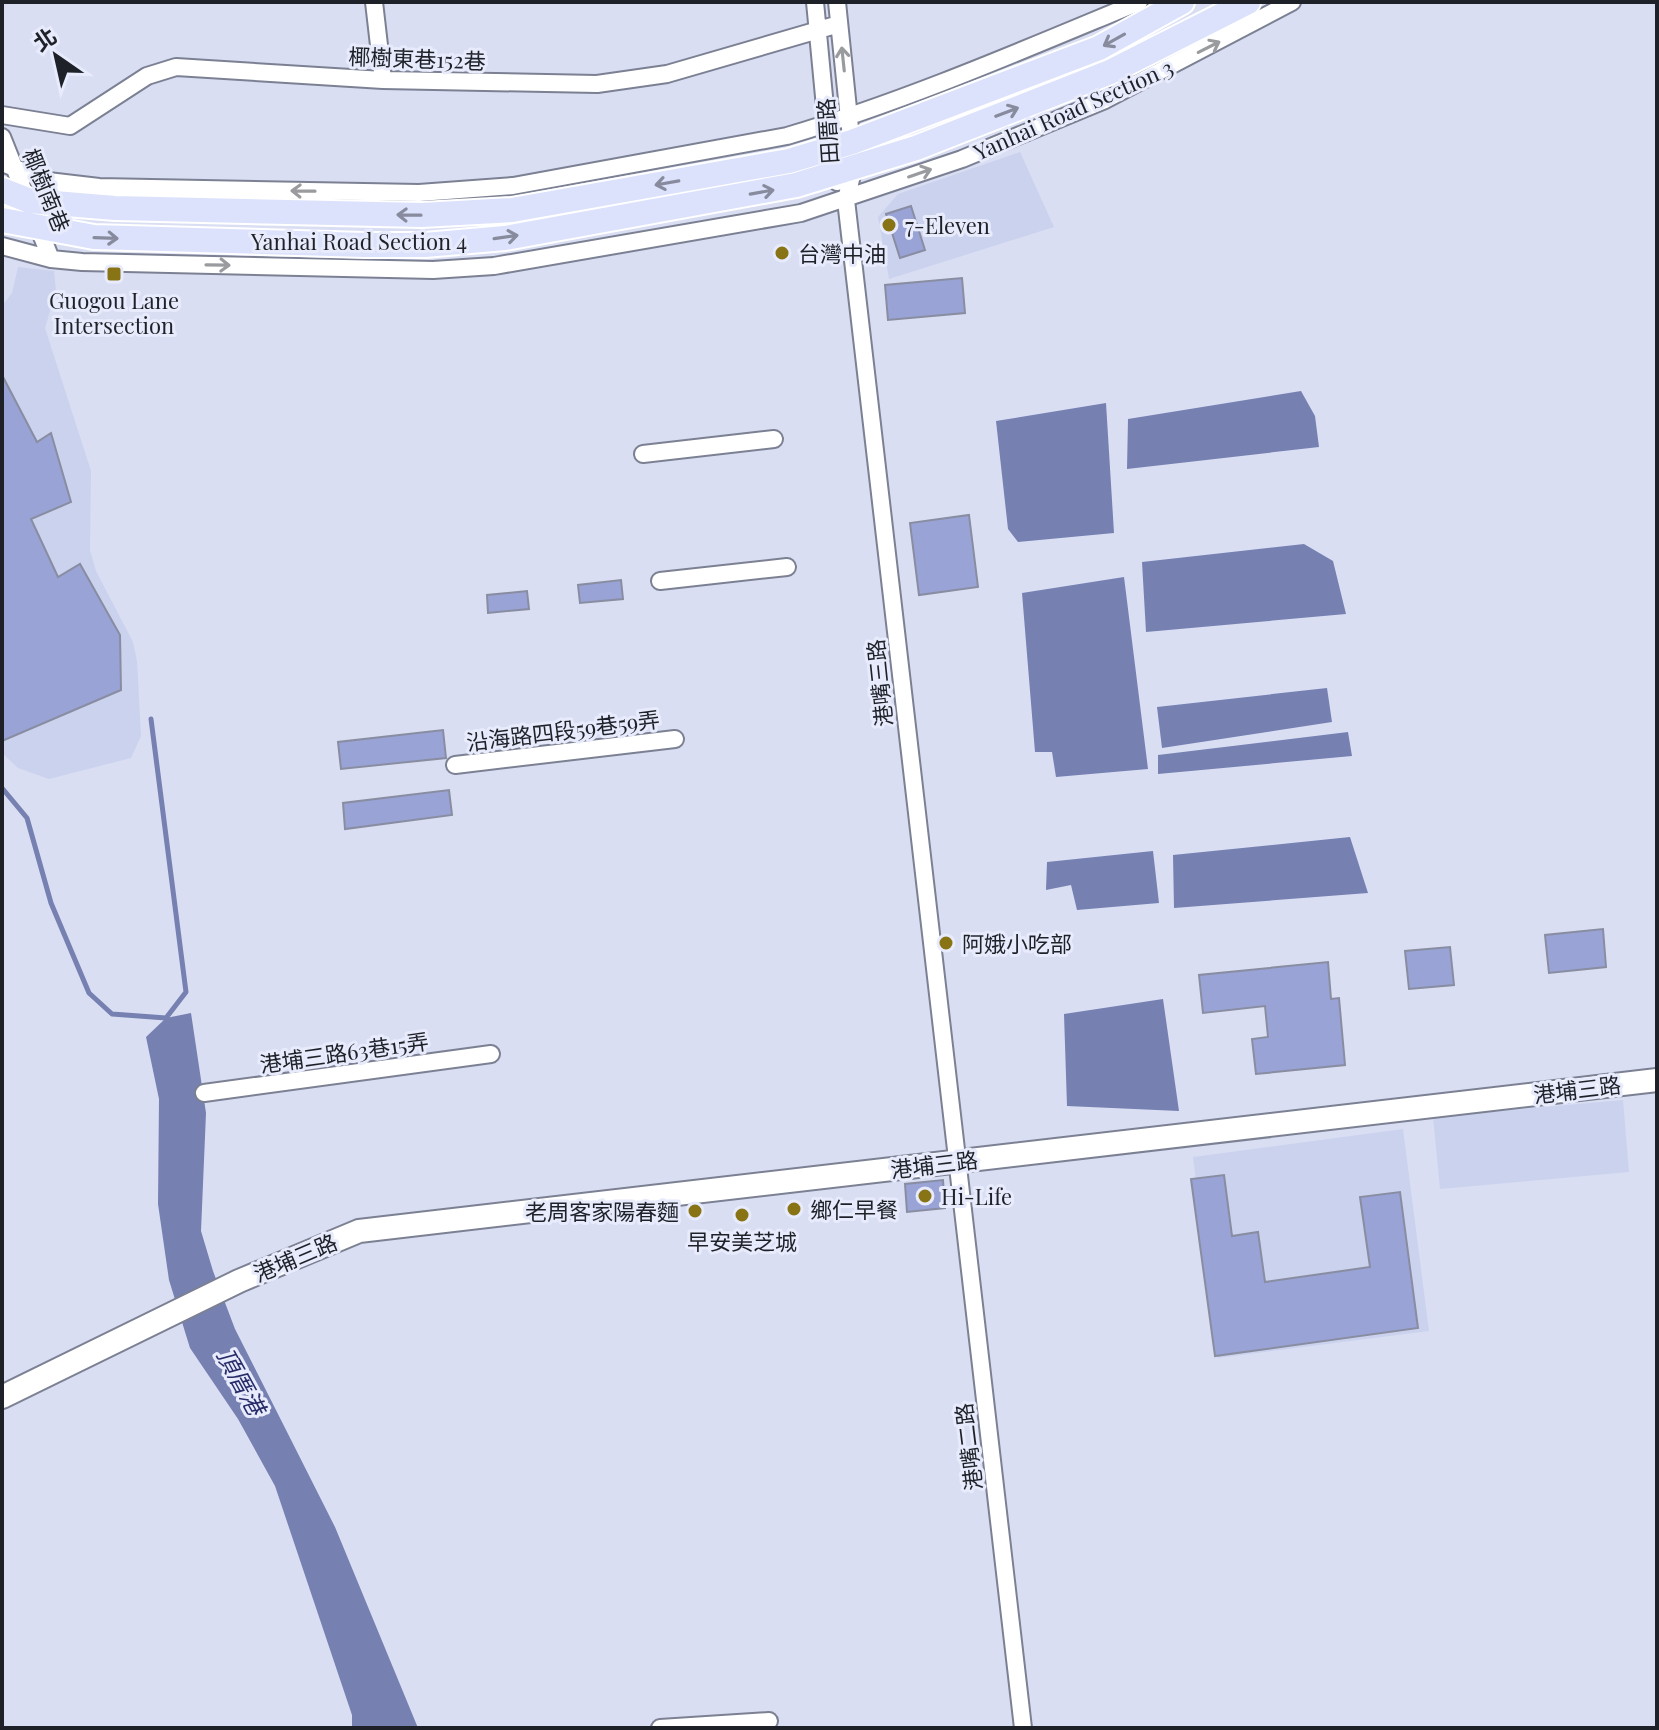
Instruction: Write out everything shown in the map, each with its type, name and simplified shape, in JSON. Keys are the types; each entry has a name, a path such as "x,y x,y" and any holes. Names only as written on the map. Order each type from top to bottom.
{"main road":[{"name":"Yanhai Road Section 3","path":"842,158 1099,48 1182,2"},
{"name":"Yanhai Road Section 3","path":"842,158 916,148 1110,72 1241,14"},
{"name":"Yanhai Road Section 4","path":"2,190 30,201 115,208 422,215 512,210 789,161 842,158"},
{"name":"Yanhai Road Section 4","path":"2,220 94,237 425,245 505,238 796,185 842,158"}],"street":[{"path":"374,2 383,80"},
{"name":"田厝路","path":"815,2 827,124 842,158"},
{"name":"田厝路","path":"837,2 849,117 842,158 846,200"},
{"path":"9,166 48,181 99,187 419,193 513,186 787,136 898,102 1139,2"},
{"name":"Yanhai Road Section 3","path":"846,200 962,159 1105,100 1241,14 1292,2"},
{"name":"椰樹東巷152巷","path":"2,115 70,126 147,76 176,67 383,80 597,84 667,74 839,24"},
{"name":"椰樹南巷","path":"2,137 9,166 30,201 51,259"},
{"name":"Yanhai Road Section 4","path":"2,246 51,259 365,269 494,266 801,213 846,200"},
{"name":"港嘴三路","path":"846,200 956,1161"},
{"path":"643,454 774,439"},
{"path":"660,581 787,567"},
{"name":"沿海路四段59巷59弄","path":"455,765 675,739"},
{"name":"港埔三路63巷15弄","path":"204,1093 491,1054"},
{"name":"港埔三路","path":"2,1397 221,1289 359,1231 1657,1080"},
{"name":"港嘴二路","path":"956,1161 1023,1728"},
{"path":"660,1728 769,1721"}],"shaded area":[{"path":"1020,152 1054,227 889,279 878,217 898,194"},
{"path":"18,267 54,271 56,291 45,328 91,471 90,550 96,571 133,642 137,661 141,736 131,758 49,779 18,768 2,753 2,306 12,293"},
{"path":"1623,1100 1629,1172 1440,1189 1433,1117"},
{"path":"1403,1129 1429,1331 1218,1358 1193,1157"}],"water":[{"path":"1301,391 1315,416 1319,447 1127,469 1128,419"},
{"path":"1106,403 1114,533 1018,542 1008,529 996,421"},
{"path":"1304,544 1333,561 1346,614 1146,632 1142,562"},
{"path":"1124,577 1148,769 1056,777 1052,752 1035,752 1022,593"},
{"path":"1327,688 1332,722 1162,748 1157,707"},
{"path":"1348,732 1352,756 1158,774 1158,755"},
{"path":"1350,837 1368,893 1174,908 1173,855"},
{"path":"1153,851 1159,903 1077,910 1071,885 1046,890 1047,862"},
{"path":"1163,999 1179,1111 1067,1106 1064,1014"},
{"path":"191,1013 206,1113 201,1231 213,1271 235,1329 335,1527 418,1728 352,1728 352,1715 275,1486 238,1419 190,1348 169,1280 158,1204 159,1099 146,1037 166,1018"}],"building":[{"path":"911,206 925,250 900,258 886,214"},
{"path":"962,278 965,313 888,320 885,285"},
{"path":"2,375 37,442 51,433 71,502 31,519 58,577 80,564 120,635 121,690 2,741"},
{"path":"969,515 978,587 919,595 910,523"},
{"path":"621,580 623,599 580,603 578,585"},
{"path":"527,591 529,609 488,613 487,595"},
{"path":"443,730 446,758 341,769 338,742"},
{"path":"449,790 452,815 345,829 343,803"},
{"path":"1603,929 1606,967 1549,973 1545,935"},
{"path":"1450,947 1454,985 1409,989 1405,951"},
{"path":"1328,962 1331,999 1339,998 1345,1065 1256,1074 1252,1039 1268,1037 1265,1006 1203,1013 1199,975"},
{"path":"1224,1175 1232,1236 1258,1232 1265,1282 1370,1267 1360,1197 1400,1192 1418,1328 1215,1356 1191,1179"},
{"name":"Hi-Life","path":"943,1180 945,1208 907,1212 905,1184"}],"waterway":[{"name":"頂厝港","path":"2,788 27,818 51,903 89,993 112,1014 166,1018 186,992 151,719"}],"place":[{"name":"7-Eleven","path":"889,225"},
{"name":"台灣中油","path":"782,253"},
{"name":"Guogou Lane Intersection","path":"114,274"},
{"name":"阿娥小吃部","path":"946,943"},
{"name":"Hi-Life","path":"925,1196"},
{"name":"鄉仁早餐","path":"794,1209"},
{"name":"老周客家陽春麵","path":"695,1211"},
{"name":"早安美芝城","path":"742,1215"}]}
